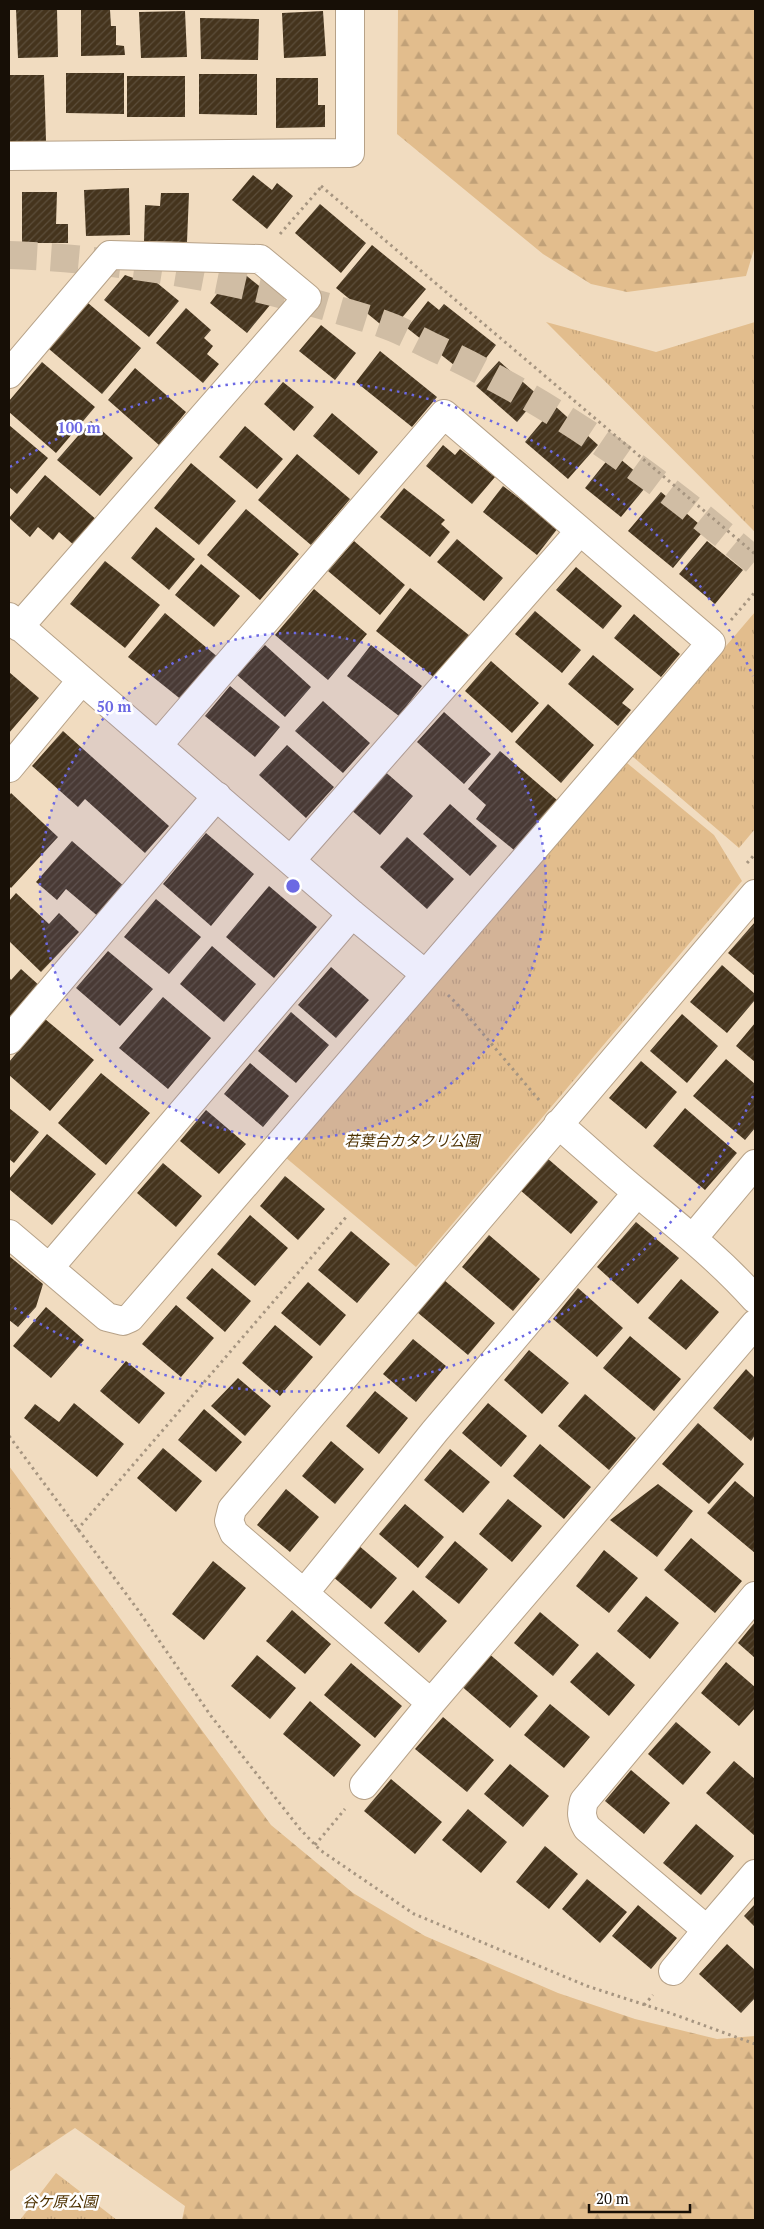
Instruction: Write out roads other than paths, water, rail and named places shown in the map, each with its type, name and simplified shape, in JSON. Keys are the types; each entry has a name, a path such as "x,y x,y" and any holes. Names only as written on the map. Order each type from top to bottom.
{"street":[{"path":"9,156 350,153 350,9"},
{"path":"9,374 110,255 260,259 307,298 14,622 424,974"},
{"path":"9,1234 107,1317 123,1322 130,1318 424,974 712,642 444,414 158,745"},
{"path":"291,860 580,531"},
{"path":"9,768 81,681"},
{"path":"9,1040 217,796"},
{"path":"431,1703 305,1592 234,1533 229,1521 232,1509 755,894"},
{"path":"49,1268 352,914"},
{"path":"558,1124 637,1193 693,1238 734,1275 755,1299"},
{"path":"693,1238 755,1164"},
{"path":"305,1592 435,1431 637,1193"},
{"path":"364,1785 431,1703 755,1324"},
{"path":"707,1930 587,1828 582,1819 582,1810 584,1801 755,1596"},
{"path":"673,1972 755,1874"}],"tunnel":[{"path":"9,255 50,257 172,271 292,297 390,326 479,369 562,417 642,471 755,561"}],"park label":[{"name":"若葉台カタクリ公園","path":"412,1140"},
{"name":"谷ケ原公園","path":"60,2201"}]}
